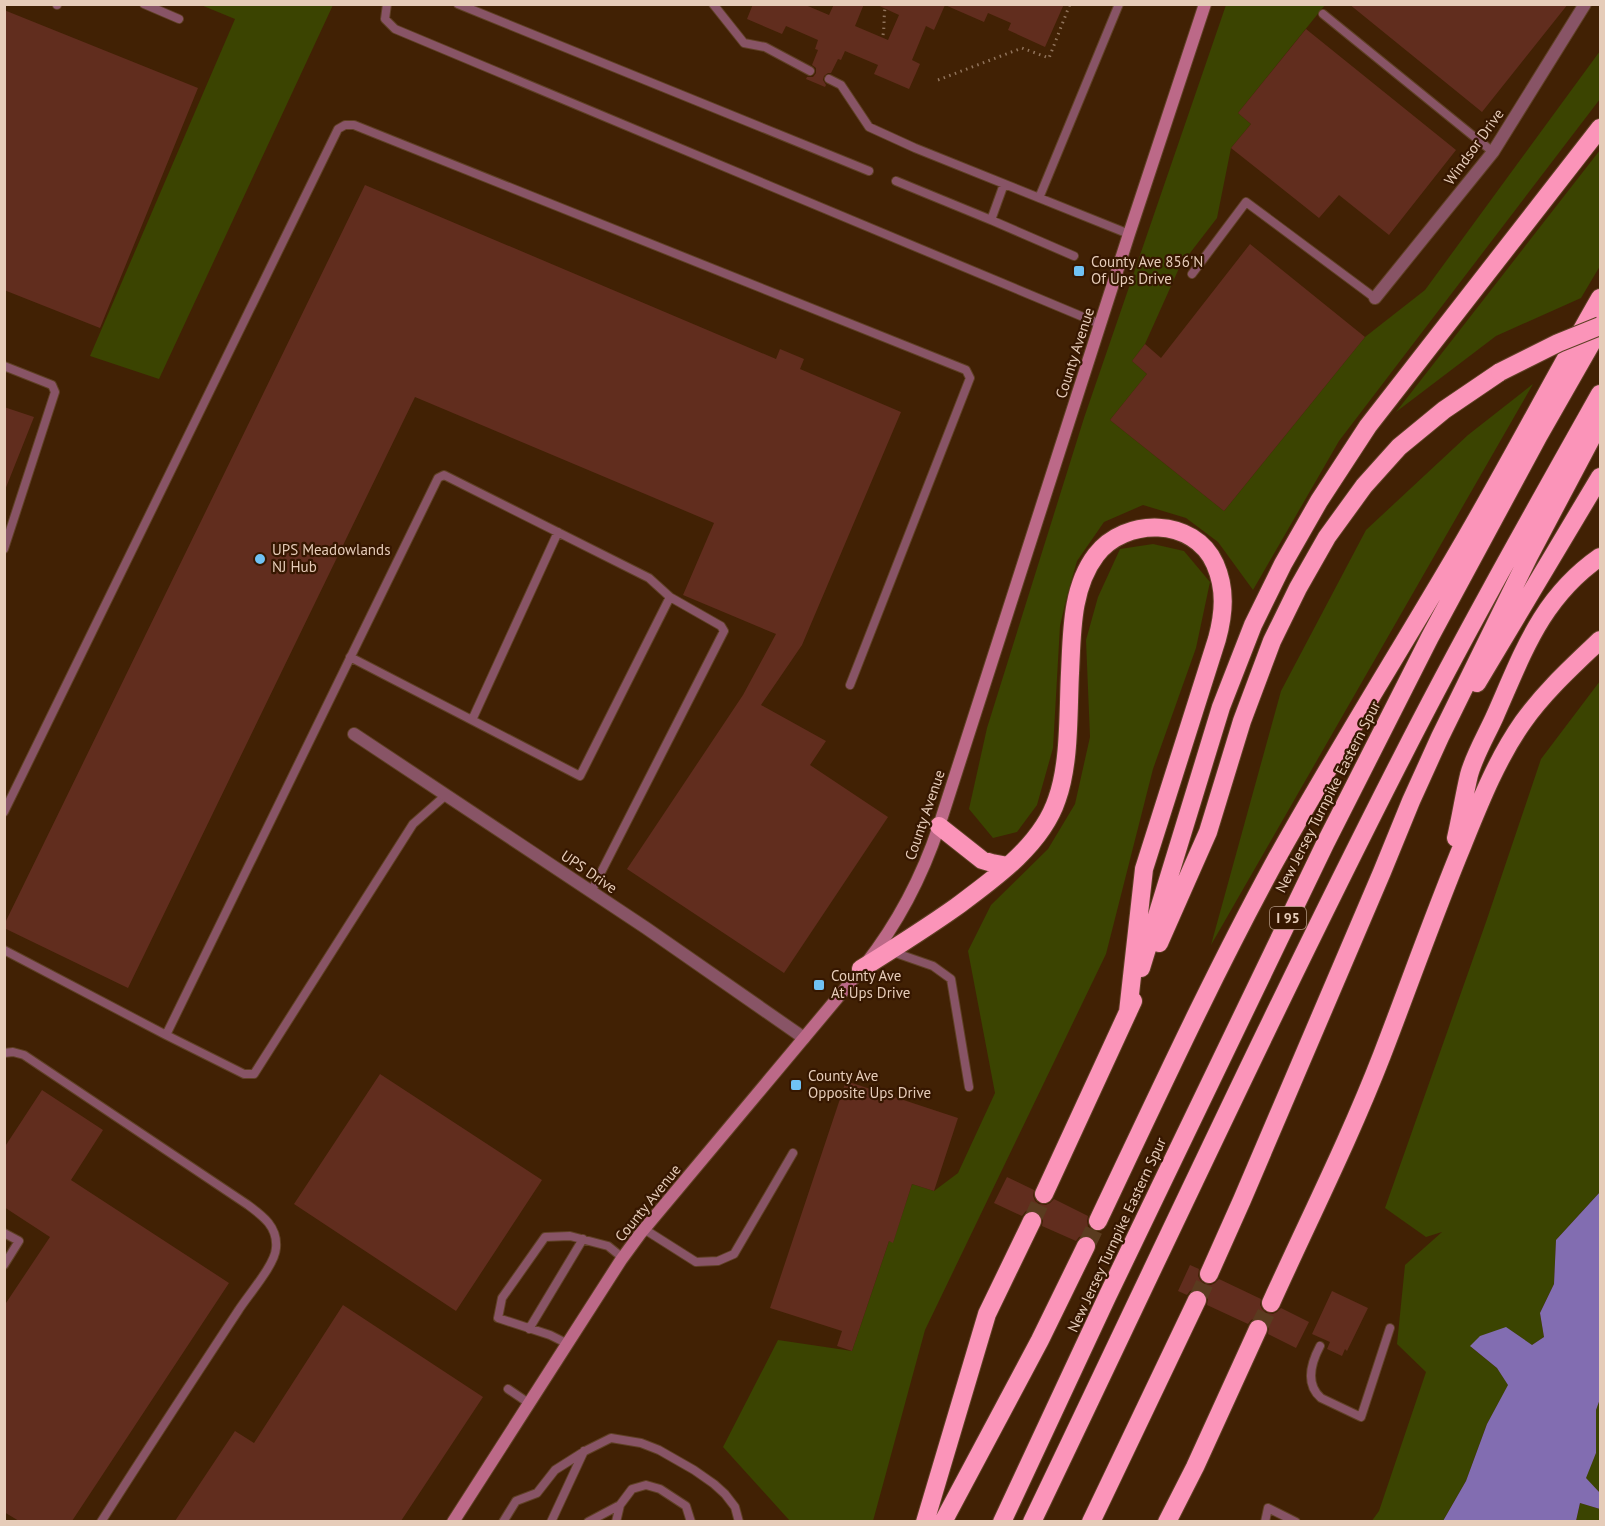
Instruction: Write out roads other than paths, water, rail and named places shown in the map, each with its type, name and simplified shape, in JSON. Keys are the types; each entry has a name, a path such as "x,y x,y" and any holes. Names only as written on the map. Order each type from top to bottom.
{"highway":[{"path":"1128,1012 1221,707 1253,625 1282,564 1323,494 1368,426 1600,128"},
{"path":"1098,1221 1202,1002 1273,866 1454,558 1600,298"},
{"path":"1044,1194 1208,832 1245,712 1269,648 1311,563 1344,513 1379,468 1399,447 1444,410 1500,372 1541,351 1600,327"},
{"name":"New Jersey Turnpike Eastern Spur","path":"1002,1521 1359,775 1430,637 1600,327"},
{"name":"I 95","path":"1032,1521 1264,1035 1366,828 1455,657 1600,394"},
{"path":"1209,1274 1411,801 1529,556 1600,422"},
{"path":"1382,872 1419,805 1474,689 1600,477"},
{"path":"861,969 884,949 913,938 992,880 1035,839 1053,812 1062,783 1067,739 1073,626 1078,594 1089,567 1097,554 1118,536 1146,527 1173,530 1197,542 1214,562 1221,583 1223,610 1213,653 1144,869 1128,1012"},
{"path":"1443,892 1470,773 1527,645 1538,622 1556,597 1600,557"},
{"path":"1271,1303 1356,1119 1443,892 1487,788 1523,722 1550,688 1600,640"},
{"path":"939,826 982,860 1008,866"},
{"path":"925,1521 987,1314 1032,1221"},
{"path":"943,1521 1040,1340 1086,1246"},
{"path":"1091,1521 1197,1300"},
{"path":"1167,1521 1195,1467 1258,1329"}],"main road":[{"name":"County Avenue","path":"884,949 913,891 939,826 1205,4"},
{"name":"County Avenue","path":"453,1521 644,1229 861,969"}],"street":[{"name":"Windsor Drive","path":"1375,298 1493,152 1586,4"},
{"name":"UPS Drive","path":"354,734 804,1038"}],"lane":[{"path":"144,4 179,19"},
{"path":"387,4 385,19 395,29 1100,324"},
{"path":"458,4 869,171"},
{"path":"712,4 744,43 765,47 810,71"},
{"path":"1039,198 1119,4"},
{"path":"1323,14 1493,152"},
{"path":"829,79 841,85 869,127 915,148 1129,234"},
{"path":"4,812 338,129 345,125 354,124 966,370 970,378 850,685"},
{"path":"896,181 1074,256"},
{"path":"991,220 1004,184"},
{"path":"1192,274 1246,202 1375,298"},
{"path":"4,366 52,385 55,392 4,549"},
{"path":"166,1035 438,478 444,474 649,578 670,597 721,626 724,631 591,892"},
{"path":"472,720 558,532"},
{"path":"350,657 580,776 670,597"},
{"path":"4,950 244,1074 254,1074 413,824 446,795"},
{"path":"884,949 933,966 951,979 969,1087"},
{"path":"4,1053 24,1054 248,1205 268,1221 276,1241 272,1262 101,1521"},
{"path":"644,1229 696,1262 718,1261 734,1254 793,1153"},
{"path":"4,1233 19,1241 4,1265"},
{"path":"568,1344 550,1335 498,1318 502,1298 546,1237 570,1236 583,1239 608,1246 623,1258"},
{"path":"529,1329 583,1239"},
{"path":"1320,1346 1313,1362 1311,1377 1313,1389 1321,1398 1361,1417 1390,1328"},
{"path":"508,1389 530,1404"},
{"path":"503,1521 516,1501 537,1493 555,1470 611,1438 641,1443 659,1450 694,1470 714,1484 735,1507 739,1521"},
{"path":"551,1521 585,1451"},
{"path":"616,1521 620,1505 632,1489 646,1485 660,1489 686,1506 691,1521"},
{"path":"588,1521 620,1505"},
{"path":"1265,1521 1268,1508 1296,1521"}],"tunnel":[{"path":"1032,1221 1044,1194"},
{"path":"1086,1246 1098,1221"},
{"path":"1197,1300 1209,1274"},
{"path":"1258,1329 1271,1303"}],"place":[{"name":"County Ave 856'N Of Ups Drive","path":"1079,271"},
{"name":"UPS Meadowlands NJ Hub","path":"260,559"},
{"name":"County Ave At Ups Drive","path":"819,985"},
{"name":"County Ave Opposite Ups Drive","path":"796,1085"}]}
